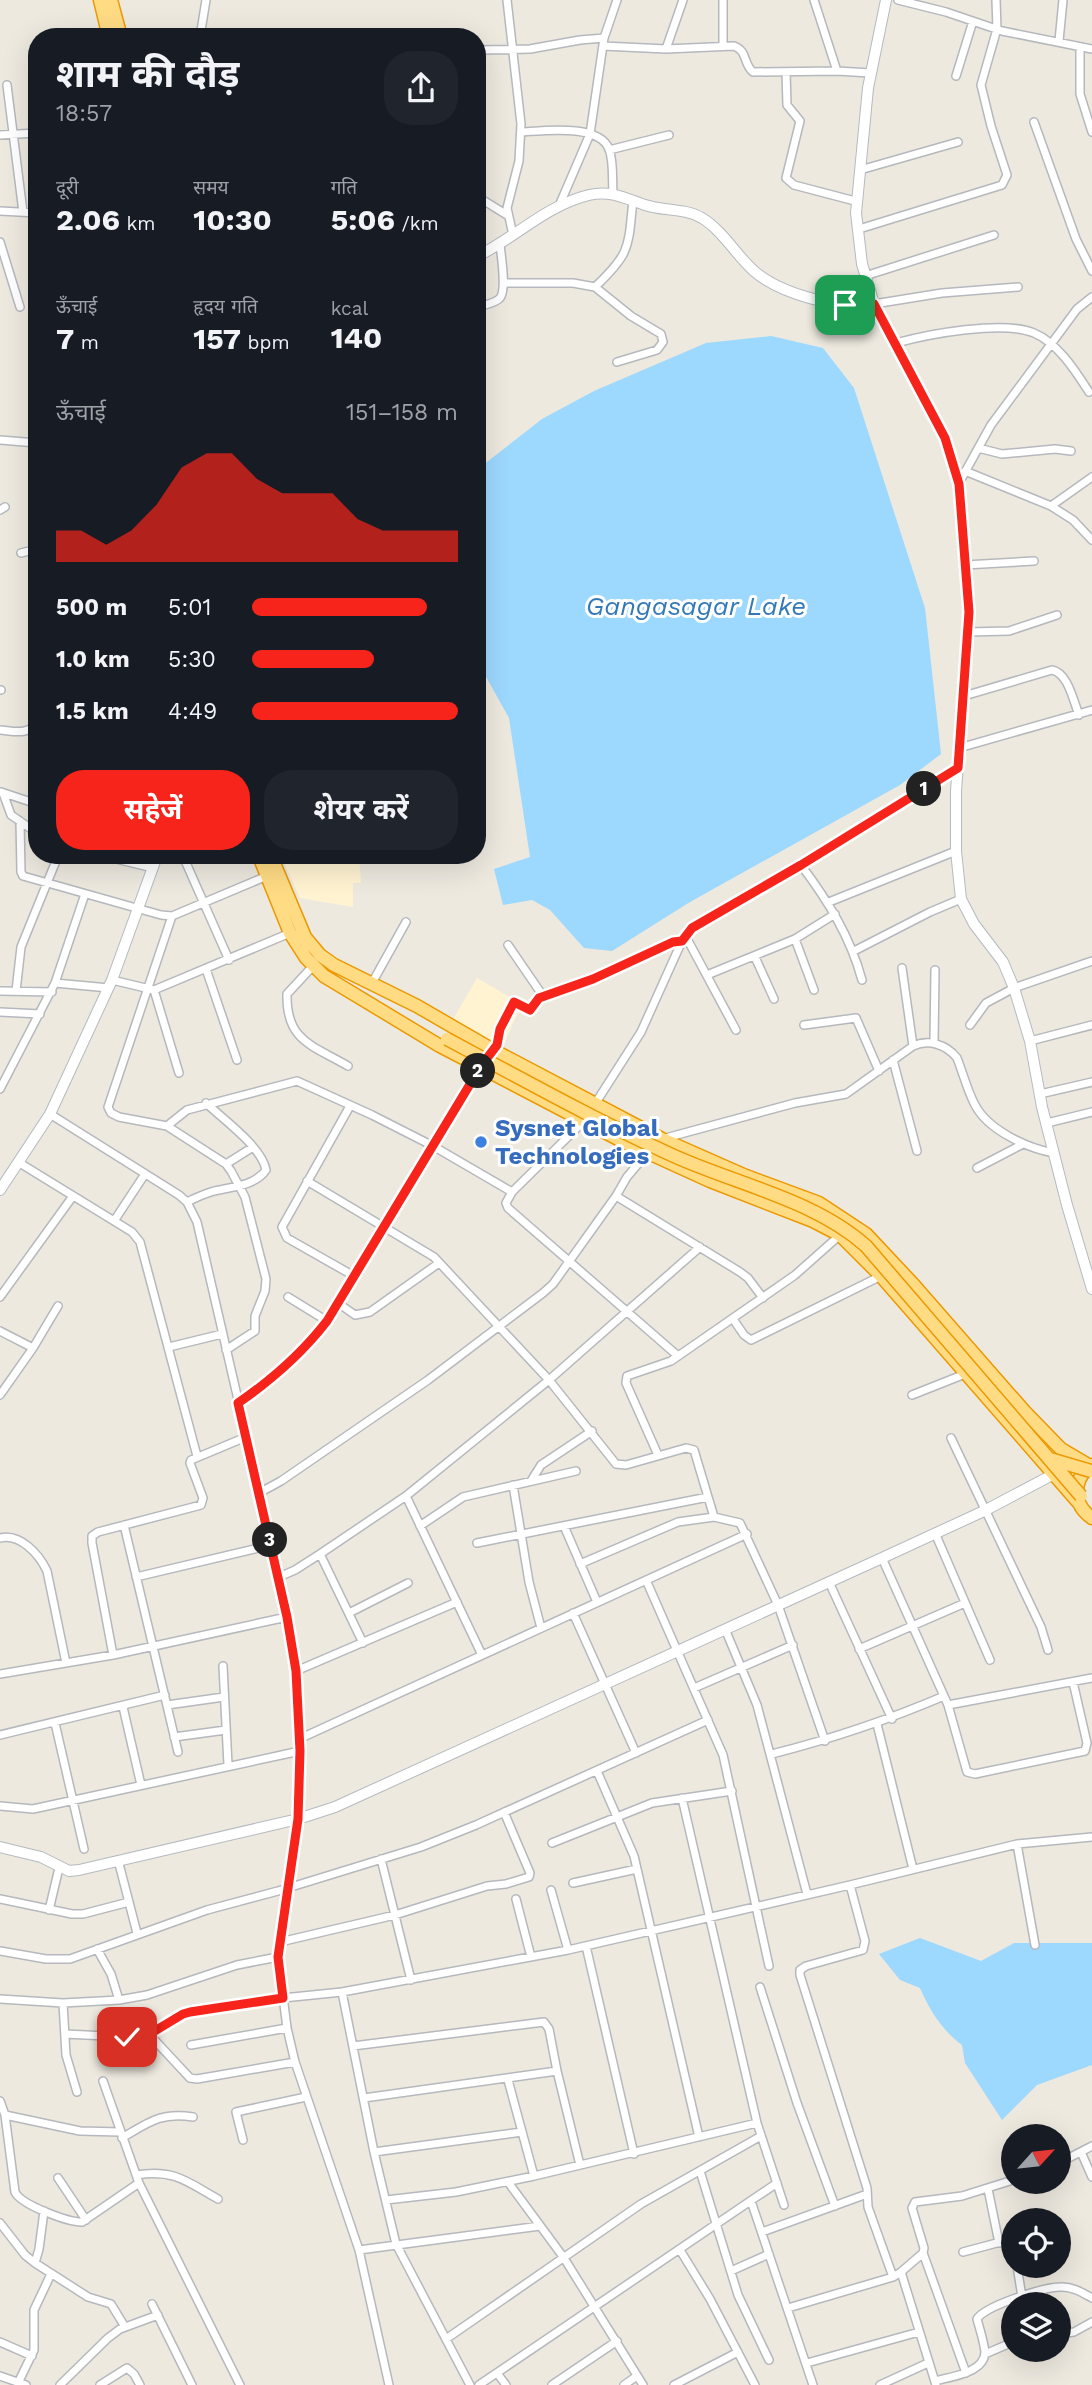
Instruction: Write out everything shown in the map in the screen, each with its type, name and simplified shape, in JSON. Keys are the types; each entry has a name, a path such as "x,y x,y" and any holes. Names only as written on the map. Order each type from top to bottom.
{"highway":[{"path":"100,0 107,28"},
{"path":"111,0 119,28"},
{"path":"262,864 313,966 324,976 440,1046 646,1153 813,1221 840,1235 881,1276 965,1374 1079,1499"},
{"path":"274,864 295,930 334,965 417,1006 493,1050 662,1139 746,1176 820,1203 866,1234 1025,1412 1061,1449 1091,1468"},
{"path":"417,1006 443,1029 447,1039"},
{"path":"405,1024 447,1039 677,1157 825,1217 850,1232 1050,1459 1092,1515"},
{"path":"1050,1459 1091,1468"},
{"path":"1079,1499 1082,1482 1091,1468"}],"street":[{"path":"201,28 206,0"},
{"path":"508,0 520,132 519,161 510,190 507,215 513,235"},
{"path":"559,206 590,134 603,42 617,0"},
{"path":"666,49 683,0"},
{"path":"723,0 723,45"},
{"path":"814,0 836,71"},
{"path":"886,0 870,73 855,201 865,276 874,304 945,438 959,484 969,612 958,768 956,851 961,899 974,924 1003,962 1014,988 1030,1041 1067,1205 1090,1268 1092,1289"},
{"path":"898,0 997,29 1092,49"},
{"path":"859,229 1002,185 1005,181 1007,175 981,85 997,29 996,0"},
{"path":"1059,41 1063,0"},
{"path":"956,76 973,21"},
{"path":"486,50 514,50 580,40 666,49 723,45 734,46 743,51 748,67 753,72 870,73"},
{"path":"1080,47 1080,94 1092,132"},
{"path":"786,72 787,105 800,121 786,177 794,185 855,201"},
{"path":"7,85 23,212"},
{"path":"1034,122 1076,239 1092,271"},
{"path":"520,132 567,130 590,134 606,144 609,150 613,193"},
{"path":"0,135 28,133"},
{"path":"609,150 669,135"},
{"path":"860,170 958,142"},
{"path":"486,252 559,206 591,194 613,193 648,206 698,216 710,224 754,271 771,283 845,305 1018,287"},
{"path":"595,287 620,262 625,253 633,200"},
{"path":"486,202 507,215"},
{"path":"0,211 28,212"},
{"path":"865,276 994,235"},
{"path":"0,242 20,307"},
{"path":"486,304 499,299 504,284 500,244"},
{"path":"504,284 573,283 595,287 631,316 657,331 663,339 657,350 617,362"},
{"path":"959,484 991,425 1077,309 1092,297"},
{"path":"896,343 955,330 1014,329 1034,333 1051,345 1075,370 1089,392"},
{"path":"0,440 28,442"},
{"path":"978,448 1002,454 1046,449 1071,451"},
{"path":"965,471 1051,506 1073,520 1092,540"},
{"path":"1051,506 1092,477"},
{"path":"21,553 28,551"},
{"path":"965,565 1034,561"},
{"path":"968,632 1009,631 1057,615"},
{"path":"964,696 1057,670 1063,675 1079,715"},
{"path":"960,748 1092,710"},
{"path":"0,730 28,731"},
{"path":"595,1104 641,1032 683,938 692,928 801,865 958,768"},
{"path":"1,792 28,801"},
{"path":"1,792 8,810 28,827"},
{"path":"20,821 21,872 26,877 138,910 172,916 267,876"},
{"path":"829,902 956,851"},
{"path":"16,991 20,947 55,864"},
{"path":"137,864 153,868"},
{"path":"0,1190 50,1114 110,984 154,864"},
{"path":"186,864 229,960"},
{"path":"801,865 829,902 854,951 862,980"},
{"path":"0,1088 55,983 85,894"},
{"path":"854,951 961,899"},
{"path":"707,975 795,939 835,914"},
{"path":"172,916 151,990 108,1107 111,1113 119,1117 167,1126 226,1164 240,1186 250,1212 266,1285 256,1308 255,1331 226,1350"},
{"path":"372,983 406,922"},
{"path":"55,983 110,984 151,990 206,970 295,930"},
{"path":"683,938 707,975 736,1030"},
{"path":"238,1403 260,1388 318,1334 327,1321 481,1066 497,1045 498,1034 512,1004 516,1002 530,1010 543,996 593,979 683,938"},
{"path":"795,939 814,990"},
{"path":"508,944 543,996"},
{"path":"755,957 774,999"},
{"path":"970,1025 986,1003 1014,988 1092,961"},
{"path":"313,966 287,993 291,1025 301,1038 348,1066"},
{"path":"902,968 912,1046"},
{"path":"206,970 237,1059"},
{"path":"934,1043 935,970"},
{"path":"151,990 179,1073"},
{"path":"0,991 51,992"},
{"path":"0,1012 40,1014"},
{"path":"804,1025 856,1018 879,1071"},
{"path":"1030,1041 1092,1024"},
{"path":"259,1493 281,1481 417,1388 543,1293 570,1260 627,1177 646,1153 662,1139 795,1103 839,1096 912,1046 934,1043 947,1048 957,1058 982,1115 1023,1144 1054,1153"},
{"path":"893,1060 917,1151"},
{"path":"167,1126 187,1110 206,1103 297,1081 433,1146 512,1192"},
{"path":"1040,1094 1092,1082"},
{"path":"187,1202 211,1192 240,1186 265,1173 265,1165 253,1147 206,1103"},
{"path":"350,1106 283,1223 283,1233 287,1238 354,1276"},
{"path":"1047,1123 1092,1112"},
{"path":"50,1114 187,1202 197,1222 279,1577 296,1671 300,1751 298,1819 278,1957 287,2028 306,2097 359,2250 389,2385"},
{"path":"584,1121 512,1192 507,1199 508,1208 678,1356"},
{"path":"977,1168 1023,1144"},
{"path":"226,1164 253,1147"},
{"path":"18,1162 132,1232 140,1242 197,1457"},
{"path":"0,1169 9,1176"},
{"path":"114,1221 145,1174"},
{"path":"307,1181 425,1250 439,1262 549,1380 616,1464 626,1465 657,1454 686,1448 694,1450 714,1517"},
{"path":"0,1297 73,1196"},
{"path":"616,1196 740,1272 763,1298"},
{"path":"657,1454 626,1378 630,1374 661,1366 678,1356 803,1269 840,1235"},
{"path":"279,1577 320,1555 406,1496 549,1380 700,1247"},
{"path":"338,1303 355,1315 370,1312 439,1262"},
{"path":"733,1319 751,1340 881,1276"},
{"path":"288,1297 327,1321"},
{"path":"0,1395 58,1306"},
{"path":"0,1331 33,1348"},
{"path":"169,1347 222,1334"},
{"path":"912,1395 965,1374"},
{"path":"531,1481 541,1465 592,1432"},
{"path":"113,1655 92,1543 95,1533 201,1505 203,1498 190,1463 197,1457 246,1437"},
{"path":"951,1438 1041,1627 1048,1650"},
{"path":"420,1527 463,1497 576,1471"},
{"path":"0,1847 41,1857 69,1871 79,1870 298,1819 335,1807 984,1511 1054,1474"},
{"path":"513,1485 520,1534 541,1628"},
{"path":"406,1496 482,1655"},
{"path":"477,1543 708,1497"},
{"path":"580,1564 678,1522 714,1517 740,1523 778,1605 825,1741"},
{"path":"124,1525 178,1752"},
{"path":"564,1526 597,1602"},
{"path":"935,1533 990,1660"},
{"path":"299,1739 747,1534"},
{"path":"0,1538 10,1537 19,1541 28,1546 42,1561 47,1571 66,1663"},
{"path":"136,1577 271,1545"},
{"path":"320,1555 363,1643"},
{"path":"882,1558 948,1705 967,1772 975,1774 1085,1751 1087,1743 1073,1682"},
{"path":"646,1580 723,1755 769,1966"},
{"path":"829,1582 892,1718"},
{"path":"349,1613 408,1583"},
{"path":"296,1671 457,1602"},
{"path":"859,1649 965,1603"},
{"path":"573,1613 636,1753"},
{"path":"0,1674 113,1655 287,1617"},
{"path":"725,1629 757,1705 807,1894"},
{"path":"694,1688 793,1645"},
{"path":"223,1666 228,1765"},
{"path":"948,1705 1092,1678"},
{"path":"0,1735 164,1695"},
{"path":"772,1754 877,1724 944,1696"},
{"path":"167,1705 224,1697"},
{"path":"122,1707 141,1785"},
{"path":"0,1951 46,1959 70,1959 137,1933 421,1847 708,1720"},
{"path":"55,1723 84,1849"},
{"path":"877,1724 913,1868"},
{"path":"174,1737 226,1730"},
{"path":"0,1806 33,1809 300,1751"},
{"path":"597,1771 630,1844 637,1869 699,2137"},
{"path":"552,1843 652,1803 732,1791"},
{"path":"682,1798 757,2123 784,2205"},
{"path":"280,1942 395,1915 487,1886 529,1877 530,1872 504,1812"},
{"path":"65,2034 127,2037 149,2034 183,2014 283,1998 342,1992 568,1950 1017,1844 1092,1837"},
{"path":"1017,1844 1035,1945"},
{"path":"381,1859 411,1980"},
{"path":"118,1860 137,1933"},
{"path":"49,1910 59,1868"},
{"path":"573,1883 637,1869"},
{"path":"850,1885 865,1946 859,1953 806,1966 800,1970 800,1975 867,2188 868,2207 893,2277"},
{"path":"551,1890 568,1950"},
{"path":"0,1899 49,1910 83,1914 129,1902"},
{"path":"516,1899 531,1957"},
{"path":"586,1946 634,2154"},
{"path":"97,1949 111,1974 119,2000"},
{"path":"0,1999 63,2003 119,2000 147,1994 237,1965 278,1957"},
{"path":"760,1987 835,2207"},
{"path":"342,1992 374,2152 397,2244 469,2383 460,2385"},
{"path":"63,2003 68,2063 77,2092"},
{"path":"353,2046 540,2021 547,2024 580,2165"},
{"path":"191,2045 287,2028"},
{"path":"149,2034 190,2078 295,2062"},
{"path":"364,2098 508,2080 557,2071"},
{"path":"508,2080 534,2176"},
{"path":"103,2081 137,2179 240,2385"},
{"path":"243,2140 236,2112 306,2097"},
{"path":"0,2101 5,2115 17,2196 44,2211 78,2222 86,2220 137,2179 163,2172 182,2178 218,2199"},
{"path":"5,2115 80,2131 121,2135 157,2118 174,2114 193,2117"},
{"path":"386,2200 456,2192 508,2182 757,2123"},
{"path":"374,2152 522,2132"},
{"path":"446,2339 641,2204 761,2136"},
{"path":"1071,2157 1092,2146"},
{"path":"1082,2152 1092,2177"},
{"path":"699,2171 742,2304 769,2360"},
{"path":"58,2178 86,2220"},
{"path":"508,2182 564,2258 643,2385"},
{"path":"479,2385 777,2183"},
{"path":"966,2373 923,2253 924,2248 912,2208 915,2202 949,2199 1001,2184"},
{"path":"963,2252 999,2243 988,2189"},
{"path":"762,2232 867,2194"},
{"path":"751,2201 813,2385"},
{"path":"35,2263 44,2211"},
{"path":"0,2223 25,2255 35,2263 88,2297 111,2304 125,2327"},
{"path":"359,2250 540,2226"},
{"path":"680,2250 755,2385"},
{"path":"788,2308 893,2277 923,2253"},
{"path":"731,2271 769,2254"},
{"path":"901,2272 935,2383 966,2373 979,2364 985,2354 1001,2347"},
{"path":"0,2376 22,2383 32,2356 34,2310 51,2274"},
{"path":"1039,2292 1059,2287 1090,2295"},
{"path":"152,2304 192,2385"},
{"path":"985,2354 977,2319 979,2315 1001,2306"},
{"path":"60,2385 97,2346 125,2327 158,2315"},
{"path":"1071,2332 1092,2322"},
{"path":"807,2363 919,2332"},
{"path":"552,2385 617,2341"},
{"path":"0,2342 32,2356"},
{"path":"674,2385 738,2352"},
{"path":"880,2385 897,2382 928,2363"},
{"path":"100,2385 127,2368 140,2385"},
{"path":"497,2373 506,2385"},
{"path":"624,2385 638,2376"}],"shaded area":[{"path":"285,864 360,864 361,883 353,883 353,907 300,898"},
{"path":"477,978 522,1004 501,1050 451,1023"}],"water":[{"name":"Gangasagar Lake","path":"771,336 823,348 854,388 925,608 941,754 900,785 690,902 612,951 584,948 550,910 532,900 503,905 494,869 530,857 509,718 486,677 486,463 542,419 594,391 706,343"},
{"path":"920,1938 981,1961 1014,1943 1092,1943 1092,2065 1037,2085 1002,2120 965,2063 962,2045 937,2020 920,1988 900,1980 879,1954"}],"place":[{"name":"Sysnet Global Technologies","path":"481,1142"}],"route":[{"path":"127,2037 153,2032 190,2012 283,1998 278,1957 298,1819 300,1751 296,1671 287,1617 238,1403 260,1388 318,1334 327,1321 481,1066 497,1045 498,1034 514,1002 530,1010 543,996 550,996 593,979 673,942 682,941 692,928 801,865 958,768 969,612 959,484 945,438 874,304 845,305"}]}
